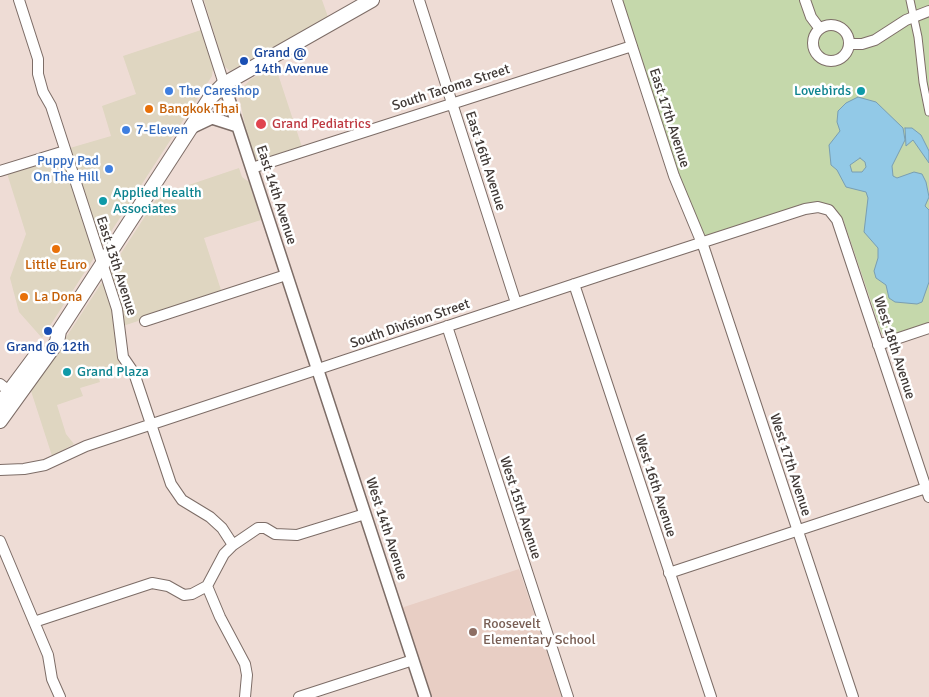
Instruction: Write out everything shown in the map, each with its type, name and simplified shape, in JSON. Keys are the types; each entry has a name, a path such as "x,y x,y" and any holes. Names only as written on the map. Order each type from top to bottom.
{"main road":[{"path":"0,421 57,342 59,331 210,98 224,84 372,0"},
{"path":"0,404 5,388 50,336 59,331"}],"street":[{"name":"East 13th Avenue","path":"19,0 38,59 38,74 51,106 117,309 123,357 134,374 171,484 182,500 210,517 222,528 233,545"},
{"name":"East 14th Avenue","path":"197,0 318,370"},
{"name":"East 16th Avenue","path":"419,0 516,303"},
{"name":"East 17th Avenue","path":"617,0 676,185 702,242"},
{"path":"805,0 811,17 820,29"},
{"path":"910,0 929,112"},
{"path":"849,44 862,44 876,40 914,16 929,11"},
{"path":"829,25 839,27 847,34 849,44 842,57 833,61 824,60 814,48 814,38 820,29 829,25"},
{"name":"South Tacoma Street","path":"252,168 451,102 632,46"},
{"path":"189,129 204,120 212,118 237,126"},
{"path":"0,171 65,151"},
{"name":"South Division Street","path":"0,470 24,469 45,465 86,446 702,242 808,208 821,207 829,210"},
{"name":"West 18th Avenue","path":"829,210 838,223 927,492"},
{"name":"West 17th Avenue","path":"702,242 853,697"},
{"path":"145,321 286,274"},
{"name":"West 16th Avenue","path":"574,284 711,697"},
{"name":"West 15th Avenue","path":"447,326 568,697"},
{"path":"878,345 929,328"},
{"name":"West 14th Avenue","path":"318,370 425,697"},
{"path":"669,573 927,492"},
{"path":"34,622 152,583 168,586 184,595 192,594 207,586 224,554 233,545 258,528 265,528 275,534 297,535 365,514"},
{"path":"0,540 48,654 52,679 60,697"},
{"path":"207,586 220,617 245,664 247,675 245,697"},
{"path":"298,697 413,660"}],"shaded area":[{"path":"204,0 322,0 328,17 230,71 224,66"},
{"path":"201,30 213,68 212,76 42,338 19,312 10,278 26,234 5,167 111,136 102,106 136,94 123,56"},
{"path":"275,65 302,147 257,161 251,154 238,92 251,79"},
{"path":"239,168 242,177 249,182 261,220 204,238 222,293 117,328 115,350 120,366 97,374 100,382 80,388 83,396 57,405 66,434 74,444 52,456 31,391 159,195"},
{"name":"Roosevelt Elementary School","path":"519,569 562,697 432,697 419,657 414,655 398,609"}],"green space":[{"path":"622,0 929,0 929,323 889,336 882,334 843,219 833,208 826,204 818,203 707,236 704,234 680,181"}],"water":[{"path":"858,97 876,102 903,128 905,140 892,166 893,176 897,178 914,172 922,174 926,182 929,197 925,206 929,210 929,282 922,302 917,304 895,302 889,298 886,285 876,278 874,271 878,258 878,248 864,232 868,198 866,192 846,187 837,170 831,165 829,145 840,131 837,122 838,111 846,103","holes":["860,158 865,162 866,167 862,172 852,172 850,165"]},
{"path":"905,128 912,128 921,135 929,151 929,163 913,140 906,146"}],"place":[{"name":"Grand @ 14th Avenue","path":"244,61"},
{"name":"The Careshop","path":"169,91"},
{"name":"Lovebirds","path":"861,91"},
{"name":"Bangkok Thai","path":"149,109"},
{"name":"Grand Pediatrics","path":"261,124"},
{"name":"7-Eleven","path":"126,130"},
{"name":"Puppy Pad On The Hill","path":"109,169"},
{"name":"Applied Health Associates","path":"103,201"},
{"name":"Little Euro","path":"56,249"},
{"name":"La Dona","path":"24,297"},
{"name":"Grand @ 12th","path":"48,331"},
{"name":"Grand Plaza","path":"67,372"},
{"name":"Roosevelt Elementary School","path":"473,632"}]}
